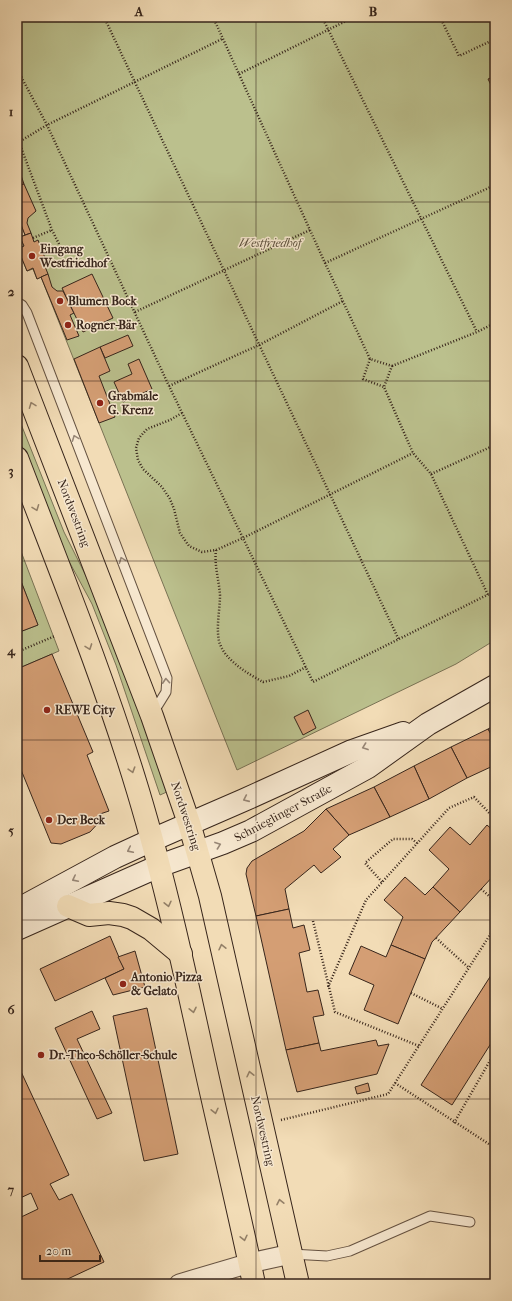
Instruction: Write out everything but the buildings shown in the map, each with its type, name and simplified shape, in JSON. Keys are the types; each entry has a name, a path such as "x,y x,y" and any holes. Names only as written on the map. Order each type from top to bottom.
{"main road":[{"name":"Nordwestring","path":"17,366 152,716 198,852 210,896 298,1284"},
{"path":"17,458 76,611 119,730 152,840 181,954 254,1284"},
{"name":"Schnieglinger Straße","path":"17,929 159,866 251,831 364,769 428,724 495,686"},
{"name":"Schnieglinger Straße","path":"17,910 115,857 189,823 352,751 428,724"},
{"path":"68,906 89,915 108,913 132,918 151,929 181,954"}],"street":[{"path":"179,1284 250,1263 291,1254"}],"lane":[{"path":"17,302 22,305 27,313 167,678 166,692 152,716"},
{"path":"291,1254 327,1256 350,1250 430,1216 470,1222"}],"path":[{"path":"17,22 28,17"},
{"path":"104,17 398,640"},
{"path":"213,17 370,358 392,366 477,332 495,323"},
{"path":"322,17 477,332"},
{"path":"239,74 354,17"},
{"path":"440,17 459,56 495,39"},
{"path":"59,244 52,230 18,142 47,125 222,39"},
{"path":"17,69 47,125 169,386 313,682 495,591"},
{"path":"325,263 495,185"},
{"path":"33,238 52,230"},
{"path":"135,312 310,230"},
{"path":"169,386 259,344 343,301"},
{"path":"370,358 362,379 384,387"},
{"path":"392,366 384,387 413,453 431,474 488,595"},
{"path":"182,413 170,420 147,429 139,438 136,448 138,460 143,469 162,487 170,499 180,534 188,546 202,552 216,550 243,538 413,453"},
{"path":"431,474 495,445"},
{"path":"216,550 215,559 220,598 218,628 219,642 226,653 236,665 263,682 289,676 306,667"},
{"path":"17,652 55,636"},
{"path":"328,987 366,900 449,808 474,797 495,819"},
{"path":"382,882 365,863 393,839 412,839 417,843"},
{"path":"481,889 495,901"},
{"path":"313,921 335,1012 419,1046"},
{"path":"262,1125 388,1094 495,927"},
{"path":"491,934 495,937"},
{"path":"436,938 469,968"},
{"path":"411,993 443,1009"},
{"path":"454,1123 495,1052"},
{"path":"395,1083 454,1123 495,1148"}],"green space":[{"name":"Westfriedhof","path":"17,17 495,17 495,640 456,664 237,770 41,277 37,279 33,269 27,271 18,249 24,246 20,237 25,235 17,214"},
{"path":"17,414 64,532 92,588 169,791 160,795 116,665 92,604 64,552 17,434"},
{"path":"17,541 59,651 17,669 17,633 38,625 17,571"}],"place":[{"name":"Eingang Westfriedhof","path":"32,256"},
{"name":"Blumen Bock","path":"60,301"},
{"name":"Rogner-Bär","path":"68,325"},
{"name":"Grabmale G. Krenz","path":"100,403"},
{"name":"REWE City","path":"47,710"},
{"name":"Der Beck","path":"49,820"},
{"name":"Antonio Pizza & Gelato","path":"123,984"},
{"name":"Dr.-Theo-Schöller-Schule","path":"41,1055"}]}
